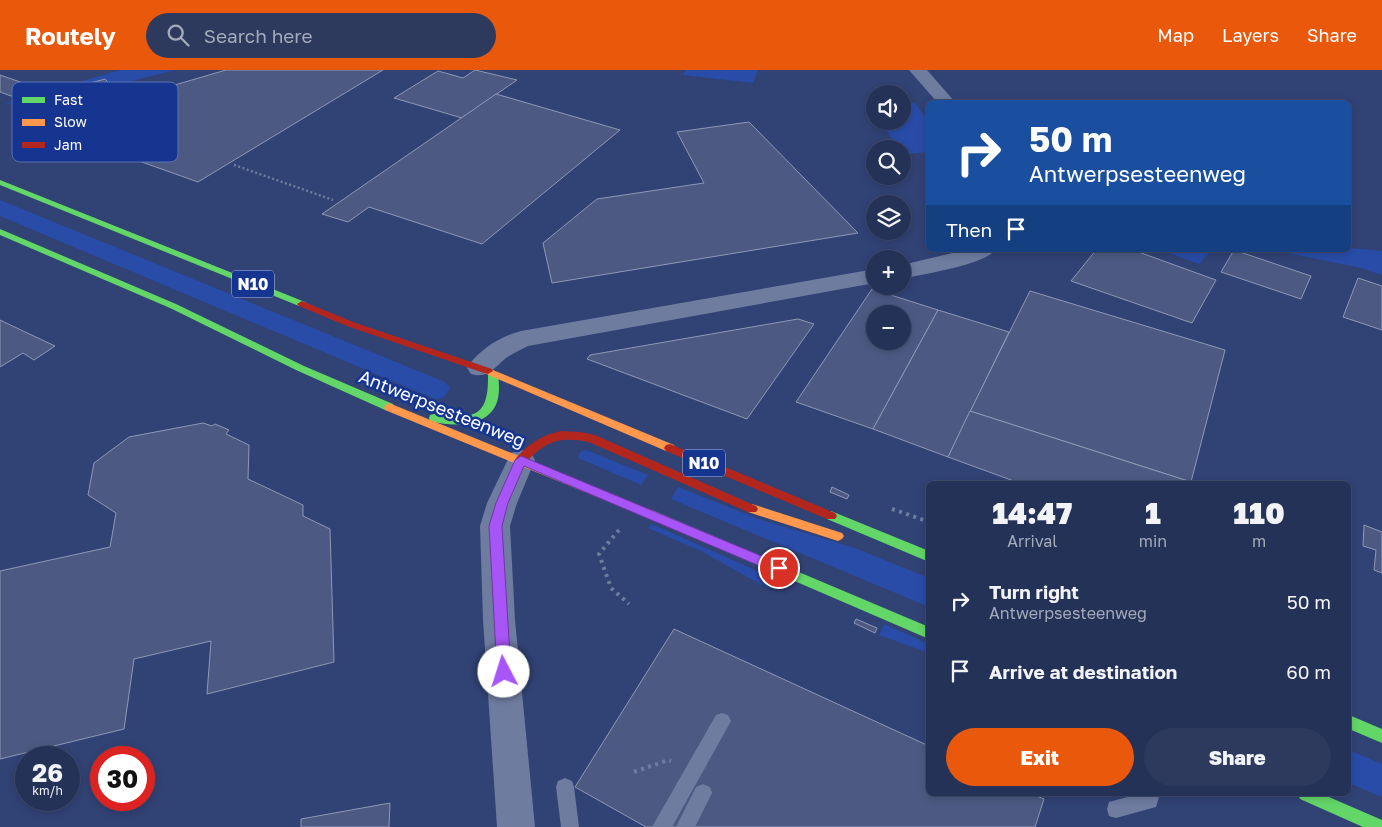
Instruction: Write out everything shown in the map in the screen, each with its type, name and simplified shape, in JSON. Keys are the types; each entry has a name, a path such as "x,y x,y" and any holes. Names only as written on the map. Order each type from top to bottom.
{"main road":[{"name":"N10","path":"0,182 350,324 486,371 926,556"},
{"name":"Antwerpsesteenweg","path":"0,232 173,306 300,368 400,412 521,460 926,632"},
{"path":"400,412 452,422 474,419 490,410 495,400 496,391 486,371"},
{"name":"N10","path":"521,460 530,448 556,434 574,434 591,438 740,506 848,539"},
{"path":"874,547 926,560"},
{"path":"1351,723 1382,736"},
{"path":"1310,796 1381,827"}],"street":[{"path":"918,70 944,100"},
{"path":"911,270 965,258 979,252"},
{"path":"486,371 498,352 521,339 866,278"},
{"path":"516,827 499,620 496,526 502,503 521,460"}],"lane":[{"path":"661,827 722,721"},
{"path":"565,787 570,827"},
{"path":"686,827 704,793"},
{"path":"1116,809 1150,800 1151,796"}],"path":[{"path":"234,165 333,200"},
{"path":"629,604 610,588 599,554 637,509"}],"shaded area":[{"path":"120,70 175,70 128,82 79,82"},
{"path":"686,70 758,70 753,83 683,75"},
{"path":"911,103 915,103 926,118 926,152 911,153 911,140 893,140 886,130 911,130"},
{"path":"0,200 445,382 450,388 444,396 435,399 0,216"},
{"path":"1351,248 1382,251 1382,275 1361,268 1283,252 1351,252"},
{"path":"1166,252 1210,252 1199,264"},
{"path":"586,450 648,475 641,485 578,458 580,452"},
{"path":"678,487 759,519 855,548 926,577 926,606 671,499"},
{"path":"652,524 775,579 769,589 703,552 648,528"},
{"path":"884,624 926,643 926,652 879,635"},
{"path":"1351,751 1382,764 1382,797 1351,784"}],"building":[{"path":"226,70 383,70 198,182 142,162 178,162 178,84"},
{"path":"475,70 517,80 462,118 394,98 438,71 463,78"},
{"path":"0,75 20,82 12,82 12,96 0,92"},
{"path":"105,79 108,82 94,82"},
{"path":"496,94 620,130 482,244 369,207 348,222 322,214"},
{"path":"749,122 858,233 552,283 543,243 597,199 704,183 677,132"},
{"path":"1094,252 1139,252 1216,280 1192,323 1071,281"},
{"path":"1233,252 1240,252 1311,276 1301,299 1221,272"},
{"path":"1358,278 1382,286 1382,330 1343,317"},
{"path":"1030,291 1225,350 1191,481 970,411"},
{"path":"868,295 891,295 938,310 873,429 796,402"},
{"path":"938,310 1009,332 948,457 873,429"},
{"path":"798,319 814,324 747,419 587,359 590,355"},
{"path":"0,320 55,346 34,360 23,353 0,367"},
{"path":"970,411 1188,481 1014,481 948,457"},
{"path":"203,423 212,426 215,424 229,430 226,434 249,445 248,479 303,505 303,516 330,529 334,662 207,694 211,641 134,659 124,729 54,746 15,746 15,755 0,759 0,571 110,547 116,513 88,495 94,463 129,437"},
{"path":"832,487 849,495 847,499 830,492"},
{"path":"1364,525 1382,532 1382,573 1374,570 1376,550 1363,546"},
{"path":"856,619 877,628 875,633 854,623"},
{"path":"674,629 926,745 926,796 1037,796 1044,799 1035,827 646,827 575,787"},
{"path":"390,803 389,827 301,827 301,819"}],"traffic: fast":[{"path":"0,182 302,304"},
{"path":"0,232 173,306 300,368 389,407"},
{"path":"434,418 461,420 480,416 492,402 494,390 493,374"},
{"path":"652,515 926,632"},
{"path":"831,516 926,556"},
{"path":"1351,723 1382,736"},
{"path":"1310,796 1381,827"}],"traffic: slow":[{"path":"488,371 670,448"},
{"path":"389,407 652,515"},
{"path":"752,509 838,536"}],"traffic: jam":[{"path":"302,304 350,324 488,371"},
{"path":"521,460 537,445 552,437 570,435 591,438 752,509"},
{"path":"670,448 831,516"}],"route":[{"path":"504,672 499,620 496,526 502,503 521,460 779,568"}]}
